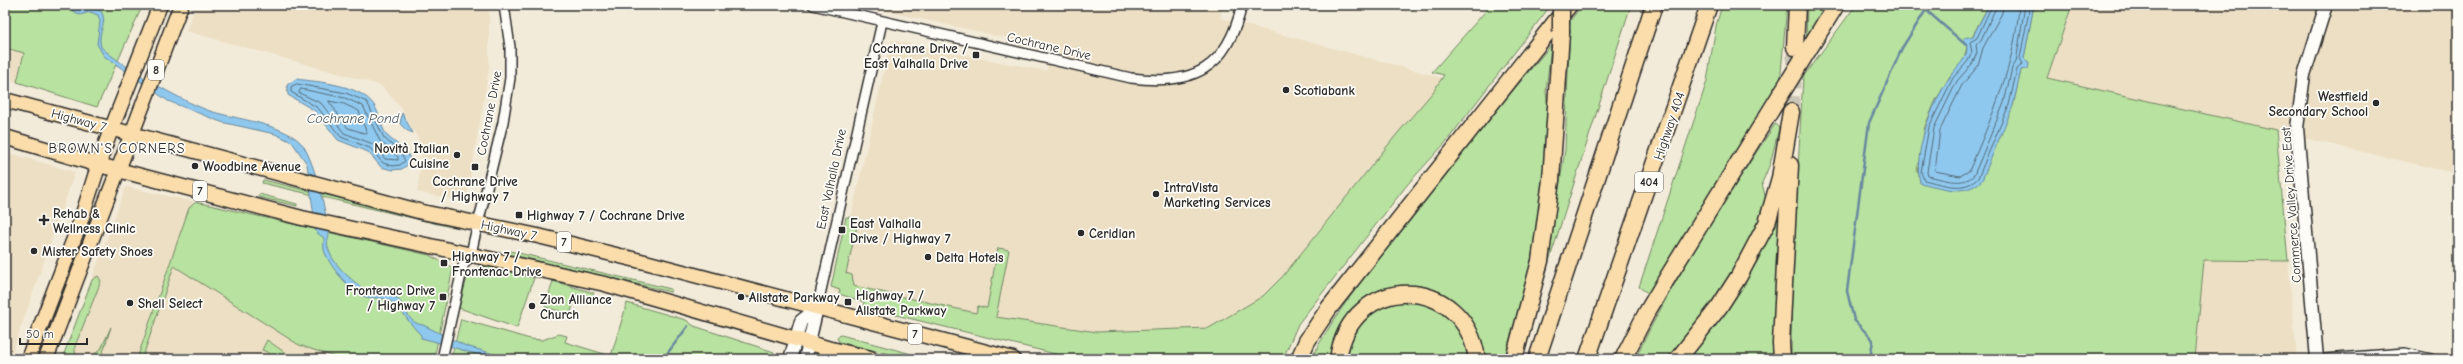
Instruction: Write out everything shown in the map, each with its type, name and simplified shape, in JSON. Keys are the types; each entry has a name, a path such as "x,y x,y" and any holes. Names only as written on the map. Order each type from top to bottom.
{"highway":[{"path":"1514,359 1541,253 1551,180 1562,33 1562,5"},
{"path":"1299,359 1307,340 1329,308 1569,5"},
{"path":"1537,359 1654,5"},
{"name":"Highway 404","path":"1587,359 1709,5"},
{"path":"1795,47 1797,5"},
{"path":"1623,359 1650,306 1836,5"},
{"path":"1763,123 1848,5"},
{"path":"1678,359 1719,307 1739,276 1767,223 1780,178 1791,116 1788,220 1781,343 1782,359"},
{"path":"1338,359 1340,343 1355,316 1386,296 1409,294 1426,296 1442,302 1454,312 1470,333 1477,359"}],"main road":[{"name":"8","path":"28,359 80,223 98,165 160,5"},
{"name":"8","path":"46,359 117,169 181,5"},
{"name":"Highway 7","path":"5,100 422,212 479,223 649,263 1013,359"},
{"name":"7","path":"5,137 98,165 330,225 471,254 605,284 867,358"}],"street":[{"name":"Cochrane Drive","path":"442,359 463,266 471,254 503,122 510,78 510,47 506,5"},
{"name":"Cochrane Drive","path":"813,5 1131,78 1156,81 1174,80 1206,70 1217,60 1229,42 1238,24 1242,5"},
{"name":"Commerce Valley Drive East","path":"2316,359 2298,128 2304,75 2326,5"},
{"name":"East Valhalla Drive","path":"810,343 882,22"},
{"path":"790,359 802,321 817,308"},
{"path":"805,359 810,343"},
{"path":"2324,359 2405,353 2431,359"}],"shaded area":[{"path":"196,5 489,5 489,69 466,202 417,192 423,148 400,106 380,85 186,31"},
{"path":"858,5 1223,5 1220,18 1443,78 1377,175 1240,326 1128,342 988,330 834,292 891,40 1046,71 1052,48"},
{"path":"2072,5 2458,5 2458,174 2047,78"},
{"path":"5,48 24,53 17,82 5,79"},
{"path":"5,152 75,172 10,359 5,359"},
{"path":"126,187 196,202 173,265 299,345 341,359 62,359"},
{"path":"2204,260 2288,261 2297,359 2195,359"}],"green space":[{"path":"5,5 131,5 141,9 97,107 17,82 24,53 5,48"},
{"path":"1491,5 1551,5 1446,142 1407,185 1298,324 1283,359 1076,359 863,307 864,302 839,294 840,290 831,287 846,217 859,218 846,273 852,275 854,286 976,313 978,306 987,308 998,248 1009,250 996,317 1097,332 1209,328 1263,296 1283,276 1397,134 1433,92 1444,75 1432,72"},
{"path":"1582,5 1631,5 1545,274 1565,150 1570,21"},
{"path":"1722,5 1787,5 1780,84 1649,294 1639,287 1707,81 1716,26"},
{"path":"1807,5 1828,5 1806,42"},
{"path":"1856,5 1989,5 1967,46 1964,60 1950,76 1935,102 1925,126 1917,172 2013,106 2021,70 2029,64 2024,58 2034,5 2072,5 2047,78 2276,130 2288,261 2204,260 2195,359 1791,359 1792,277 1803,77"},
{"path":"1551,45 1546,92 1549,116 1537,229 1527,281 1504,359 1481,359 1478,339 1411,289 1346,320 1338,333 1333,359 1311,359 1321,340 1358,286 1480,131"},
{"path":"1775,124 1779,128 1770,164 1762,183 1767,204 1751,246 1720,297 1672,359 1635,359 1666,298 1683,269 1719,210"},
{"path":"263,180 453,225 451,227 262,183"},
{"path":"259,194 297,204 297,206 258,197"},
{"path":"196,202 429,255 453,268 434,359 341,359 299,345 174,266 142,359 137,359 189,208"},
{"path":"1773,220 1783,221 1777,359 1687,359 1729,305 1758,260"},
{"path":"510,251 671,289 671,292 509,254"},
{"path":"480,265 534,278 517,328 459,308 469,270 475,272"},
{"path":"98,276 101,281 75,346 75,352 79,359 62,359 92,280"},
{"path":"553,281 594,293 591,298 577,294 570,314 545,307"},
{"path":"1403,300 1428,306 1448,317 1462,334 1467,359 1344,359 1348,339 1372,310"},
{"path":"627,303 686,320 694,326 774,352 773,359 451,359 461,319 530,339 542,340 559,334 567,336 565,342 611,356"},
{"path":"111,327 102,355 108,359 93,359 92,356 101,349"},
{"path":"841,335 930,359 910,359 839,342 837,337"},
{"path":"267,340 287,354 288,359 267,359 269,353 262,350"}],"water":[{"path":"64,5 71,5 80,10 91,5 97,7 103,16 104,21 100,35 101,47 123,64 152,82 207,110 260,123 297,139 304,147 308,155 320,189 328,224 329,234 327,246 333,259 342,270 361,287 369,291 395,297 402,304 409,317 417,324 423,325 466,346 511,359 488,357 421,338 421,335 390,301 366,297 358,293 341,278 324,251 324,238 316,232 307,164 292,142 275,134 221,122 168,101 104,56 97,44 100,21 98,15 90,12 80,15"},
{"path":"1989,5 2034,5 2024,58 2029,64 2028,69 2021,70 2013,106 1982,180 1968,189 1960,190 1944,189 1920,183 1919,157 1931,114 1943,88 1966,55 1967,46 1964,44 1964,38 1973,36"},
{"name":"Cochrane Pond","path":"296,79 338,85 359,92 374,105 387,135 405,151 410,159 410,163 402,169 392,170 381,167 368,152 338,140 315,111 288,95 287,85"},
{"path":"402,113 413,133 406,130 400,124"}],"waterway":[{"path":"1870,359 1873,340 1854,320 1847,291 1869,123 1902,48 1929,5"},
{"path":"1926,10 1966,45"},
{"path":"663,359 688,326"}],"tunnel":[{"path":"1791,112 1795,47"}],"place":[{"name":"Cochrane Drive / East Valhalla Drive","path":"976,55"},
{"name":"Scotiabank","path":"1286,90"},
{"name":"Westfield Secondary School","path":"2376,103"},
{"name":"Novità Italian Cuisine","path":"457,155"},
{"name":"Woodbine Avenue","path":"195,166"},
{"name":"Cochrane Drive / Highway 7","path":"475,167"},
{"name":"IntraVista Marketing Services","path":"1156,194"},
{"name":"Highway 7 / Cochrane Drive","path":"519,215"},
{"name":"Rehab & Wellness Clinic","path":"44,220"},
{"name":"East Valhalla Drive / Highway 7","path":"842,230"},
{"name":"Ceridian","path":"1081,233"},
{"name":"Mister Safety Shoes","path":"34,251"},
{"name":"Delta Hotels","path":"928,257"},
{"name":"Highway 7 / Frontenac Drive","path":"444,263"},
{"name":"Frontenac Drive / Highway 7","path":"443,297"},
{"name":"Allstate Parkway","path":"741,297"},
{"name":"Highway 7 / Allstate Parkway","path":"848,302"},
{"name":"Shell Select","path":"130,303"},
{"name":"Zion Alliance Church","path":"532,306"}],"district":[{"name":"BROWN'S CORNERS","path":"117,148"}]}
